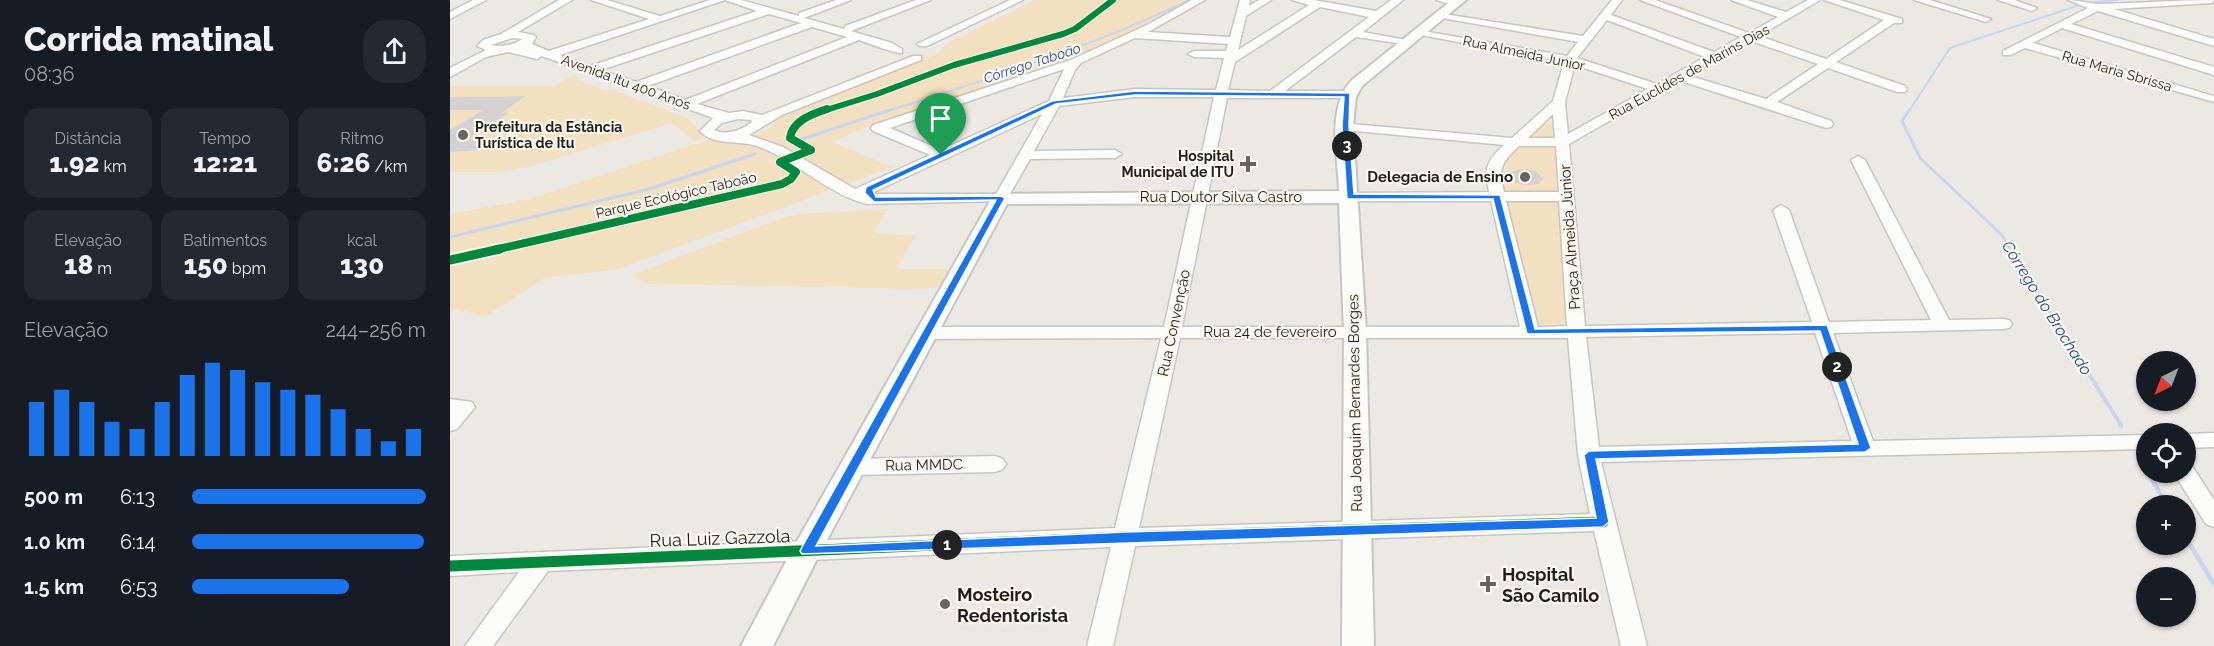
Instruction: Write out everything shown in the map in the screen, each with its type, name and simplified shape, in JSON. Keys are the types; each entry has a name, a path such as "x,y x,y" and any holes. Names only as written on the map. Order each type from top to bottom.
{"main road":[{"path":"1348,95 1357,83 1421,32 1450,4"},
{"name":"Rua Joaquim Bernardes Borges","path":"1348,95 1345,126 1355,332 1358,646"},
{"name":"Rua Doutor Silva Castro","path":"1001,198 1350,197"},
{"path":"757,646 806,551 1001,198"}],"street":[{"path":"450,16 481,0"},
{"path":"450,73 501,45 567,0"},
{"path":"501,45 526,39 529,29 580,0"},
{"path":"596,0 659,19"},
{"path":"549,55 720,0"},
{"path":"730,0 760,3 807,19 910,46 929,46 1027,0"},
{"path":"637,86 807,19 846,0"},
{"path":"685,104 926,0"},
{"path":"929,46 1018,0"},
{"path":"941,155 878,128 1077,62 1200,0"},
{"path":"1297,0 1378,15"},
{"path":"1273,94 1277,88 1398,0"},
{"path":"1736,0 1787,16"},
{"name":"Rua Euclídes de Marins Dias","path":"1563,142 1661,89 1815,0"},
{"path":"1768,103 1826,63 1898,21 1829,0"},
{"path":"1919,0 1986,19"},
{"path":"2003,0 2032,8"},
{"path":"2073,0 2214,43"},
{"path":"2007,53 2061,24 2099,8 2212,0"},
{"path":"1245,1 1263,2"},
{"name":"Rua Convenção","path":"1100,646 1172,332 1221,94 1245,1"},
{"path":"1242,14 1263,2"},
{"path":"591,69 760,3"},
{"path":"1194,54 1231,58 1318,4"},
{"path":"1450,4 1586,40"},
{"path":"1530,332 1492,174 1493,166 1514,142 1559,102 1570,60 1586,40 1626,4"},
{"path":"1626,4 1751,37 1901,89"},
{"path":"1626,4 1716,57"},
{"path":"2061,24 2214,71"},
{"path":"854,32 888,45 899,53 917,58"},
{"name":"Rua Almeida Junior","path":"1421,32 1570,60 1661,89"},
{"path":"1352,33 1407,42"},
{"path":"1133,35 1235,41"},
{"name":"Avenida Itu 400 Anos","path":"526,39 526,46 549,55 685,104 730,117"},
{"name":"Rua Maria Sbrissa","path":"2023,44 2213,101"},
{"name":"Avenida Itu 400 Anos","path":"452,62 483,46 486,49 501,45 700,116 711,125 707,131 711,135 729,136"},
{"path":"729,136 747,132 755,121 771,109 884,65 910,46"},
{"path":"711,125 730,117 755,121 932,53 929,46"},
{"path":"1001,198 1070,69 1077,62"},
{"path":"1682,77 1768,103 1826,124"},
{"path":"729,136 744,137 767,145 853,194 872,194 941,155 1054,102 1135,93 1348,95"},
{"name":"Praça Almeida Júnior","path":"1559,102 1582,399 1589,455 1634,646"},
{"path":"1531,126 1549,120 1590,128"},
{"path":"755,121 769,135 872,194"},
{"path":"1345,126 1514,142 1563,142"},
{"path":"1531,126 1532,136 1544,141"},
{"path":"1025,155 1114,154"},
{"path":"1858,160 1943,326"},
{"name":"Rua Doutor Silva Castro","path":"872,194 1001,198"},
{"name":"Rua Doutor Silva Castro","path":"1350,197 1568,196"},
{"path":"1781,210 1865,448"},
{"name":"Rua 24 de fevereiro","path":"926,333 1578,332 2003,324"},
{"path":"450,424 458,406"},
{"path":"2196,441 2214,440"},
{"path":"1589,455 2136,442"},
{"name":"Rua MMDC","path":"853,467 995,464"},
{"path":"2191,483 2214,518"},
{"name":"Rua Luiz Gazzola","path":"450,566 1125,537 1603,522"},
{"path":"478,646 541,562"}],"shaded area":[{"path":"1034,0 1208,0 1154,31 1087,61 1046,68 868,126 833,142 892,167 616,270 545,278 485,317 458,309 450,313 450,214 530,199 710,139 741,138 759,134 775,123 782,114 912,61 936,55 947,43"},
{"path":"573,75 578,77 577,80 605,90 613,90 687,118 707,137 694,141 672,123 529,167 500,172 450,172 450,86 556,86"},
{"path":"1547,123 1555,125 1566,324 1536,324 1500,174 1506,159 1518,144"},
{"path":"888,209 874,232 916,235 897,266 900,269 946,269 948,273 942,286 927,289 646,284 632,275 784,217"}],"building":[{"path":"526,96 501,113 509,113 469,139 500,139 484,150 450,152 450,130 483,110 450,110 450,97"},
{"name":"Delegacia de Ensino","path":"1522,169 1536,171 1543,179 1538,184 1529,185 1519,184 1509,178 1508,175 1511,172"}],"waterway":[{"name":"Córrego Taboão","path":"888,111 1078,47 1189,0"},
{"name":"Córrego do Brochado","path":"2095,2 2118,0"},
{"name":"Córrego do Brochado","path":"1909,111 1950,48 2080,5"},
{"name":"Córrego Taboão","path":"802,139 893,109"},
{"name":"Córrego do Brochado","path":"1910,109 1902,121 1920,158 2001,234 2011,250"},
{"name":"Córrego Taboão","path":"450,237 649,189 755,154"},
{"name":"Córrego do Brochado","path":"2010,249 2121,425"},
{"name":"Córrego do Brochado","path":"2154,483 2161,495"},
{"name":"Córrego do Brochado","path":"2196,554 2214,584"}],"cycle path":[{"name":"Parque Ecológico Taboão","path":"450,260 782,184 791,179 796,172 780,162 811,150 790,138 791,131 796,124 816,113 877,94 954,65 1063,34 1075,29 1113,0"},
{"path":"450,566 1125,537 1603,522"}],"place":[{"name":"Prefeitura da Estância Turística de Itu","path":"463,135"},
{"name":"Hospital Municipal de ITU","path":"1248,164"},
{"name":"Delegacia de Ensino","path":"1525,177"},
{"name":"Hospital São Camilo","path":"1488,584"},
{"name":"Mosteiro Redentorista","path":"945,604"}],"route":[{"path":"1135,93 1348,95 1345,126 1350,197 1497,196 1530,332 1823,328 1865,448 1589,455 1603,522 1125,537 806,551 1001,198 874,199 869,193 869,189 941,155 1054,102 1135,93"}]}
